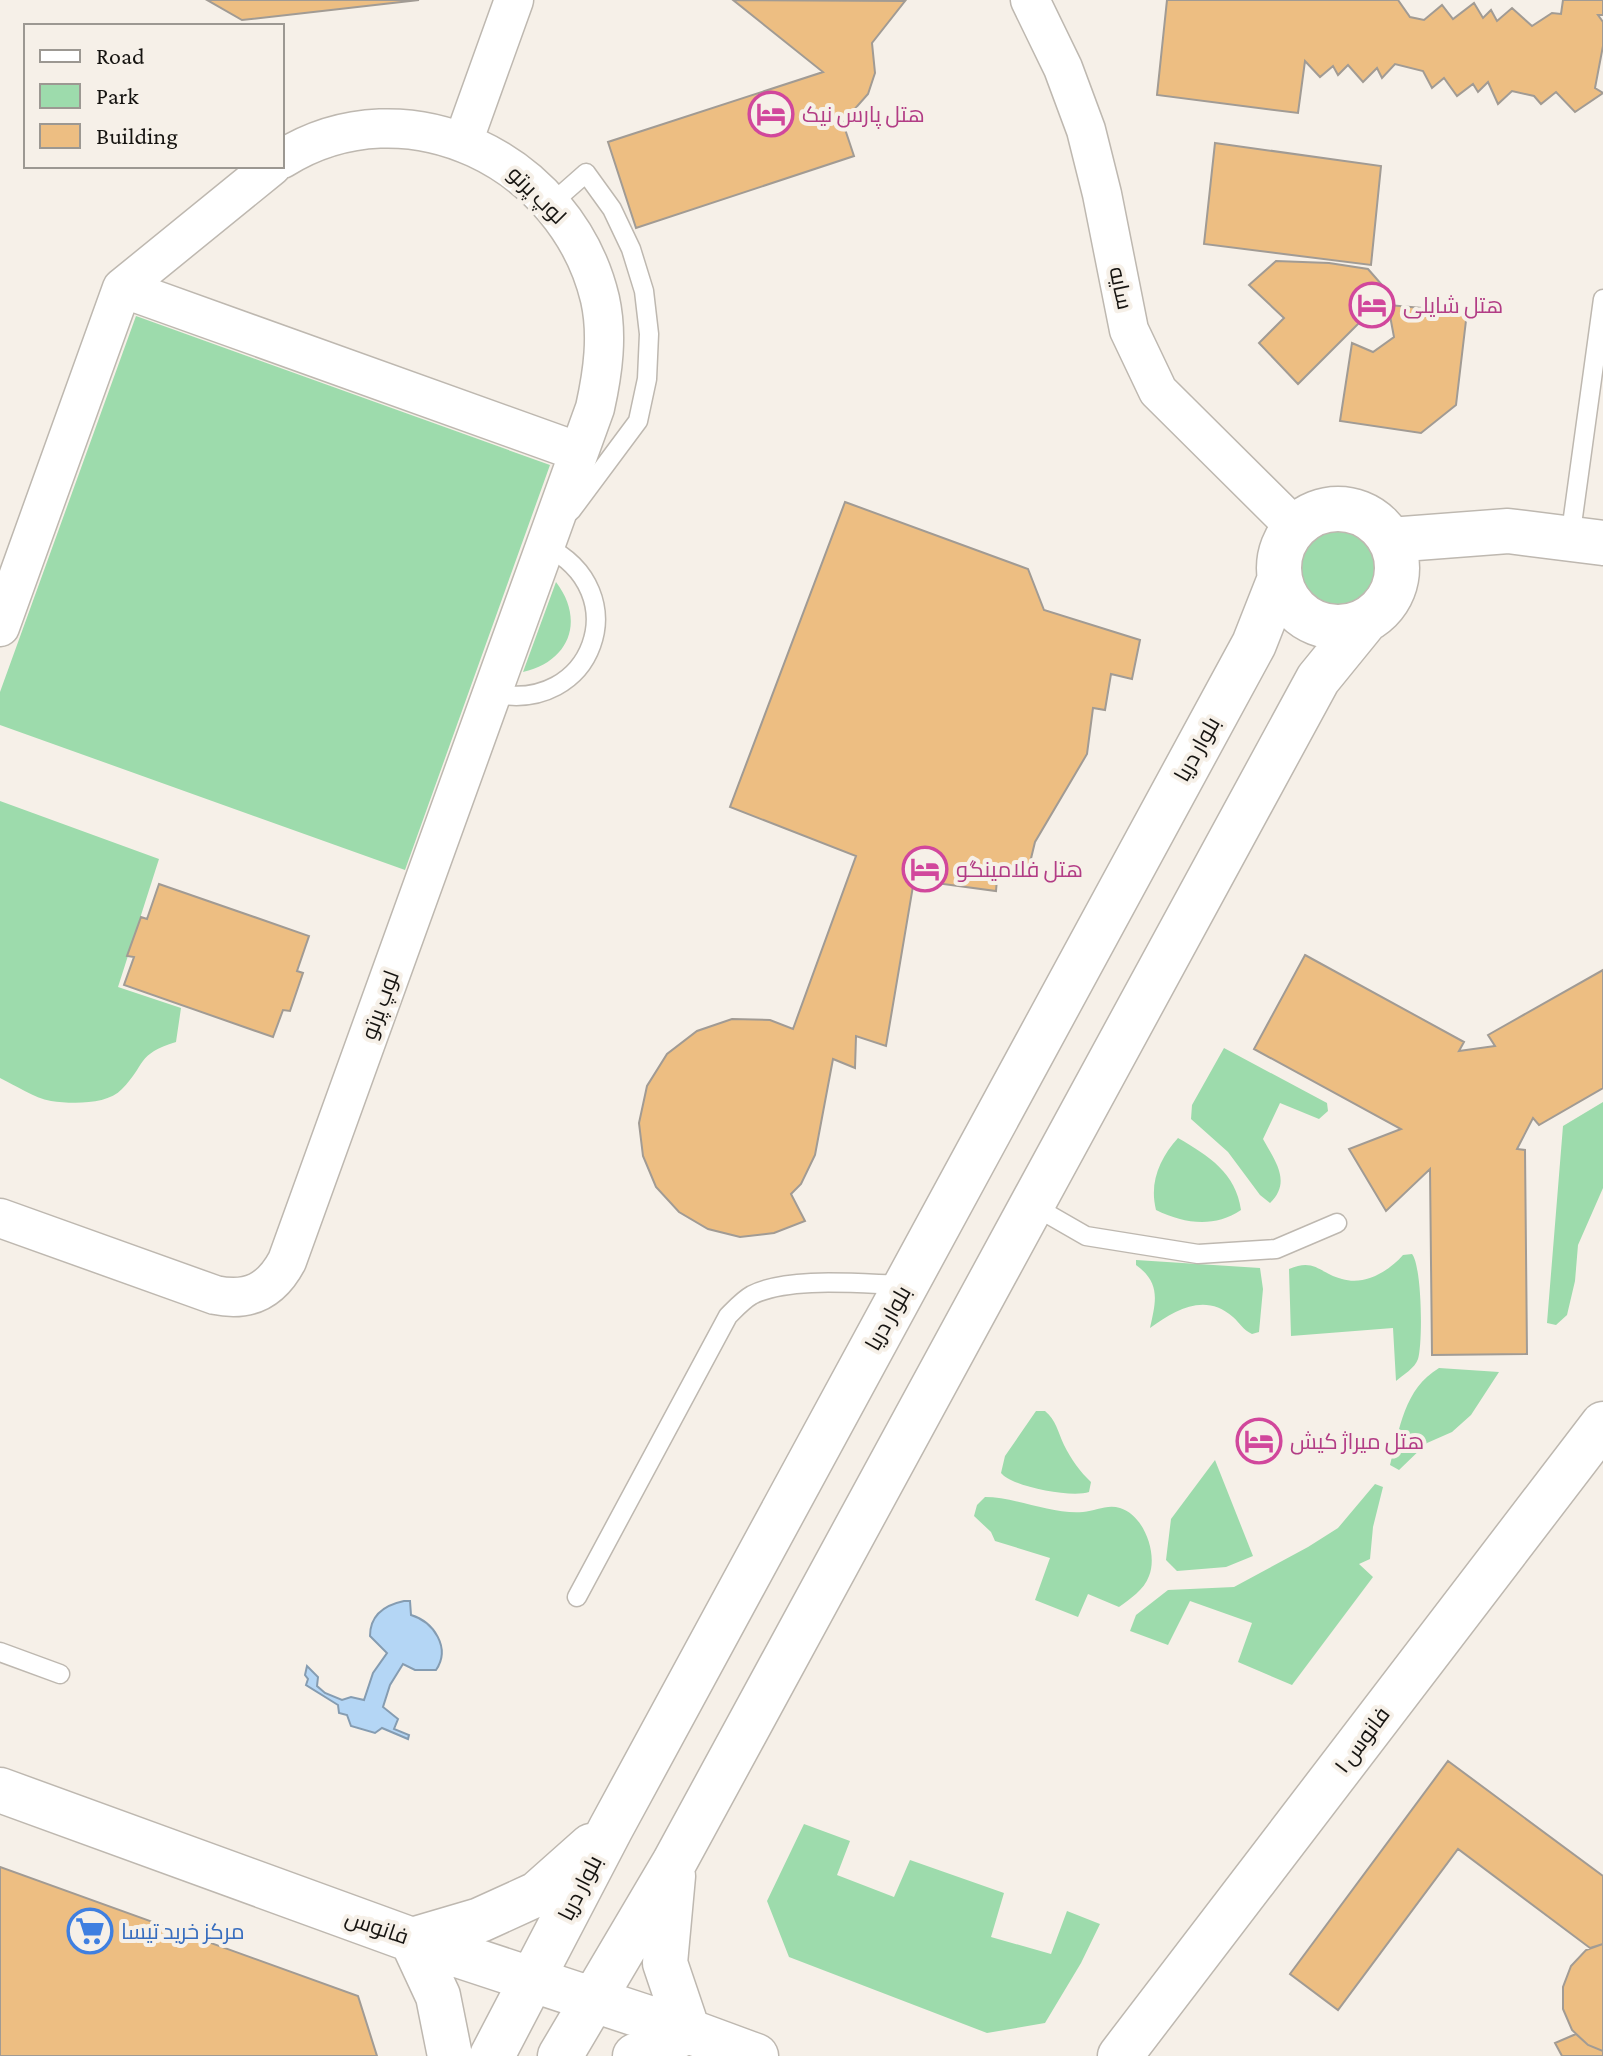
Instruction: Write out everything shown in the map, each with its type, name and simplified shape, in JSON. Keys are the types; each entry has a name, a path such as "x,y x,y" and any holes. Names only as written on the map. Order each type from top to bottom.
{"main road":[{"path":"560,2056 674,1863 1318,679 1391,594 1396,576 1396,558 1390,540 1379,525 1364,515 1346,509 1327,510 1310,516 1295,527 1285,542 1279,560 1280,578 1286,596 1297,611 1312,621 1330,627 1348,626 1366,620"},
{"path":"1390,540 1508,531 1586,541"},
{"name":"بلوار دریا","path":"492,2056 611,1828 1254,644 1280,578"},
{"name":"فانوس ۱","path":"1120,2056 1603,1424"},
{"name":"فانوس","path":"0,1790 412,1940 756,2056"},
{"path":"450,2056 438,1996 412,1940 480,1920 537,1894 611,1828"},
{"path":"635,2056 688,2031 665,1963 674,1863"}],"street":[{"path":"463,142 514,0"},
{"name":"سایه","path":"1030,0 1063,68 1086,130 1129,330 1158,391 1295,527"},
{"name":"لوپ پرتو","path":"0,1218 233,1299 266,1289 279,1277 595,408 603,373 605,336 600,300 574,232 552,203 526,177 463,142 391,129 355,132 319,141 284,158"},
{"path":"0,627 122,288 270,168"},
{"path":"122,288 579,452"}],"lane":[{"path":"492,693 512,697 533,696 551,690 569,679 592,645 597,626 596,605 589,586 578,568 563,554 545,546 638,421 647,379 649,334 644,291 631,249 612,209 586,173 552,203"},
{"path":"1586,541 1603,299"},
{"path":"1032,1205 1086,1236 1198,1254 1276,1249 1337,1223"},
{"path":"577,1597 728,1316 752,1295 786,1286 834,1282 906,1285"},
{"path":"0,1652 60,1674"}],"green space":[{"path":"136,316 550,465 405,870 0,725 0,692"},
{"path":"1338,526 1361,533 1373,545 1380,568 1373,591 1361,603 1338,610 1315,603 1303,591 1296,568 1303,545 1315,533"},
{"path":"556,582 570,611 568,637 552,659 523,672"},
{"path":"0,801 159,859 118,987 181,1008 176,1042 154,1051 130,1081 108,1098 79,1103 51,1101 0,1078"},
{"path":"1224,1048 1327,1103 1328,1111 1319,1119 1280,1103 1263,1139 1281,1179 1277,1195 1270,1203 1260,1195 1228,1152 1191,1119 1192,1105"},
{"path":"1603,1102 1603,1188 1578,1245 1575,1281 1567,1315 1556,1325 1547,1323 1563,1126"},
{"path":"1178,1138 1210,1159 1227,1176 1241,1210 1220,1220 1199,1222 1156,1210 1155,1180 1166,1154"},
{"path":"1412,1254 1420,1288 1420,1350 1414,1365 1396,1381 1393,1328 1291,1336 1289,1269 1305,1265 1351,1281 1368,1279 1384,1271 1403,1255"},
{"path":"1136,1260 1260,1268 1263,1289 1259,1332 1252,1334 1222,1310 1201,1305 1180,1310 1150,1328 1155,1293 1150,1279 1136,1265"},
{"path":"1439,1368 1499,1372 1471,1415 1452,1432 1427,1443 1399,1470 1390,1465 1405,1410 1418,1387"},
{"path":"1036,1411 1045,1411 1052,1418 1079,1470 1091,1482 1089,1492 1070,1494 1043,1490 1017,1483 1001,1473 1005,1456"},
{"path":"1215,1460 1253,1556 1226,1567 1177,1571 1166,1560 1171,1519"},
{"path":"1375,1484 1383,1487 1373,1527 1370,1559 1359,1564 1373,1577 1292,1685 1238,1662 1252,1623 1190,1601 1168,1645 1130,1631 1136,1615 1168,1590 1234,1587 1308,1547 1338,1528"},
{"path":"985,1497 1072,1512 1111,1507 1129,1512 1142,1527 1150,1547 1152,1557 1147,1581 1119,1607 1088,1594 1078,1617 1035,1600 1050,1558 995,1541 991,1532 974,1516 977,1505"},
{"path":"804,1824 850,1841 837,1875 894,1897 910,1860 1004,1893 991,1937 1051,1954 1067,1911 1100,1924 1045,2023 987,2033 789,1957 767,1901"}],"water":[{"path":"410,1601 411,1615 427,1623 433,1630 442,1653 436,1670 415,1670 403,1664 390,1685 383,1707 398,1719 394,1729 409,1735 408,1739 382,1728 375,1733 351,1726 347,1715 339,1713 338,1705 306,1685 308,1679 305,1675 307,1666 318,1677 317,1686 325,1693 342,1700 351,1697 364,1700 373,1673 387,1653 370,1636 373,1622 385,1608"}],"building":[{"path":"207,0 419,0 242,20"},
{"name":"هتل پارس نیک","path":"733,0 905,1 872,43 875,73 868,94 853,111 841,117 854,156 636,228 608,142 823,72"},
{"path":"1167,0 1398,0 1410,17 1424,20 1442,5 1453,19 1474,3 1483,18 1491,10 1497,21 1512,8 1532,26 1552,13 1561,14 1563,0 1603,0 1603,15 1598,15 1603,22 1603,46 1595,88 1603,93 1575,112 1556,92 1541,104 1534,96 1512,91 1498,104 1488,82 1478,92 1473,84 1457,96 1444,78 1432,88 1423,71 1395,64 1382,78 1377,68 1363,82 1348,65 1338,75 1333,66 1320,77 1305,61 1298,113 1157,95"},
{"path":"1215,143 1381,166 1371,265 1204,244"},
{"path":"1276,261 1329,263 1368,269 1389,293 1298,384 1259,343 1284,318 1249,285"},
{"path":"1388,305 1467,312 1456,405 1421,433 1340,421 1352,343 1373,352 1394,337"},
{"name":"هتل فلامینگو","path":"845,502 1028,569 1044,610 1140,640 1132,679 1111,674 1105,710 1093,708 1087,754 1035,842 1028,871 998,867 996,891 914,880 886,1046 856,1036 855,1068 833,1059 815,1155 801,1184 791,1194 805,1221 774,1233 740,1237 708,1229 679,1212 656,1187 643,1156 639,1123 647,1086 667,1054 697,1031 732,1019 770,1020 793,1029 856,856 730,807"},
{"path":"159,884 309,936 297,971 303,973 290,1011 283,1010 273,1037 124,985 134,957 127,956 141,917 147,919"},
{"path":"1305,955 1464,1042 1459,1051 1495,1046 1488,1035 1603,970 1603,1088 1539,1125 1533,1118 1517,1149 1525,1150 1527,1354 1432,1355 1430,1169 1386,1211 1349,1149 1401,1129 1254,1049"},
{"path":"1448,1761 1603,1876 1603,1944 1590,1948 1458,1849 1338,2010 1290,1974"},
{"name":"مرکز خرید تیسا","path":"0,1867 358,1996 377,2056 0,2056"},
{"path":"1603,1944 1603,2051 1588,2045 1572,2030 1563,2009 1563,1987 1571,1966 1586,1950"},
{"path":"1576,2034 1588,2045 1603,2051 1603,2056 1562,2056 1555,2043"}],"place":[{"name":"هتل پارس نیک","path":"771,114"},
{"name":"هتل شایلی","path":"1372,305"},
{"name":"هتل فلامینگو","path":"925,869"},
{"name":"هتل میراژ کیش","path":"1259,1441"},
{"name":"مرکز خرید تیسا","path":"90,1931"}]}
